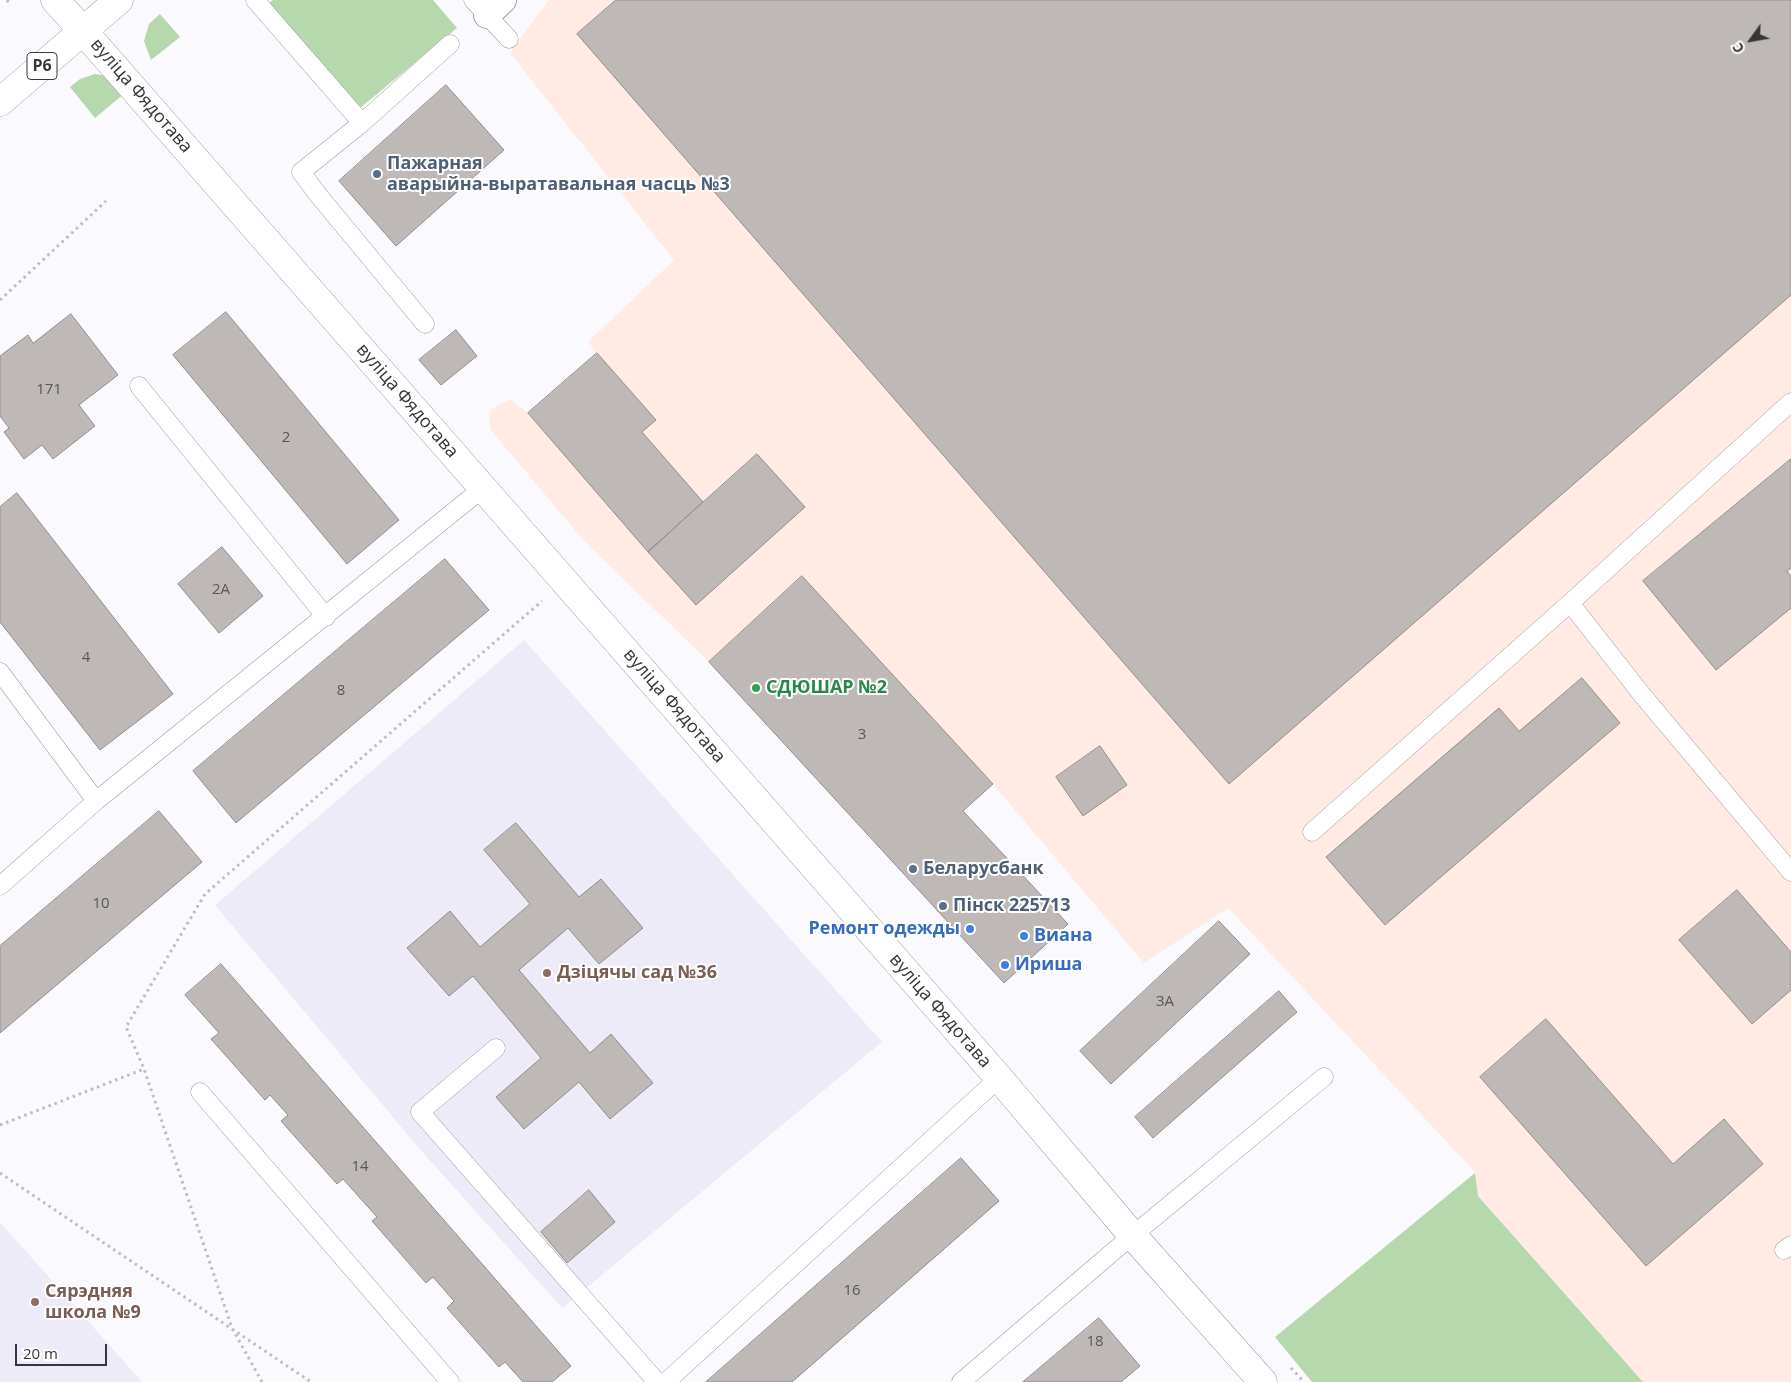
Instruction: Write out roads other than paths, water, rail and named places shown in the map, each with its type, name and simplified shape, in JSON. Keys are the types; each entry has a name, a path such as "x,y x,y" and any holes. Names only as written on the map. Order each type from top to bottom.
{"street":[{"name":"вуліца Фядотава","path":"55,0 1263,1382"},
{"name":"Р6","path":"0,102 84,32 119,0"}],"lane":[{"path":"255,0 362,122"},
{"path":"488,5 509,39"},
{"path":"425,324 301,172 362,122 450,44"},
{"path":"139,386 326,617"},
{"path":"1312,832 1791,402"},
{"path":"0,886 96,801 326,617 483,488"},
{"path":"1570,602 1643,696 1791,872"},
{"path":"0,672 96,801"},
{"path":"496,1048 420,1112 657,1382"},
{"path":"960,1382 1115,1250 1324,1077"},
{"path":"666,1382 999,1078"},
{"path":"200,1092 450,1382"}],"place":[{"name":"Пажарная аварыйна-выратавальная часць №3","path":"377,174"},
{"name":"СДЮШАР №2","path":"756,688"},
{"name":"Беларусбанк","path":"913,869"},
{"name":"Пінск 225713","path":"943,906"},
{"name":"Ремонт одежды","path":"970,929"},
{"name":"Виана","path":"1024,936"},
{"name":"Ириша","path":"1005,965"},
{"name":"Дзіцячы сад №36","path":"547,973"},
{"name":"Сярэдняя школа №9","path":"35,1302"}]}
